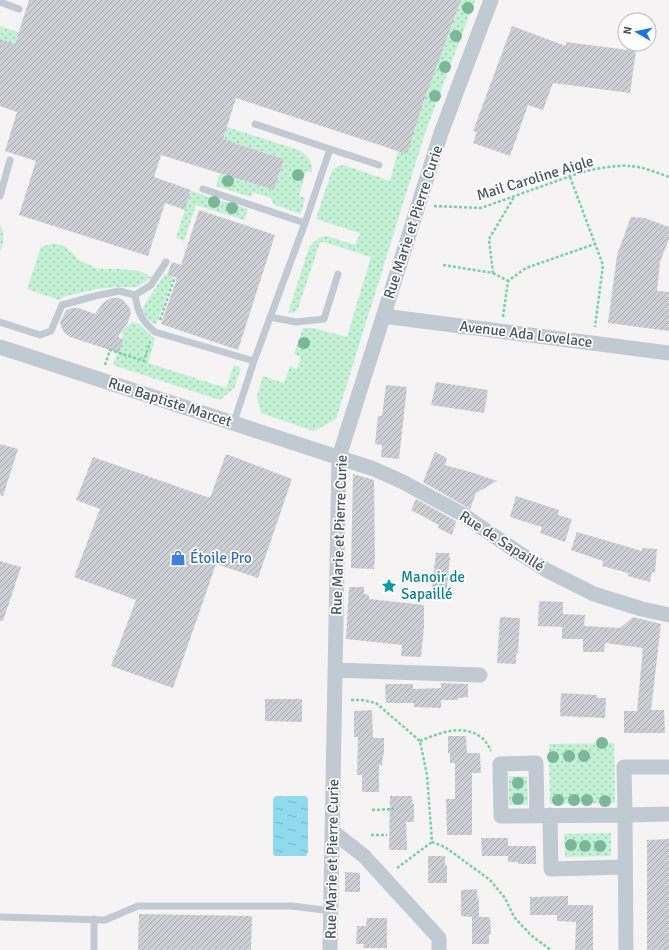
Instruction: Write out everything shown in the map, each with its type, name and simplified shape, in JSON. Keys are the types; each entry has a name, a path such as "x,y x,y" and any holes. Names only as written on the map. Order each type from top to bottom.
{"street":[{"name":"Rue Marie et Pierre Curie","path":"330,950 339,457 441,133 492,0"},
{"name":"Avenue Ada Lovelace","path":"383,316 669,353"},
{"name":"Rue Baptiste Marcet","path":"0,347 339,457"},
{"name":"Rue de Sapaillé","path":"339,457 374,469 403,482 462,514 548,571 594,594 642,609 669,615"},
{"path":"335,670 480,675"},
{"path":"625,867 551,869 544,815 536,763 500,764 501,816 544,815 669,814"},
{"path":"626,950 624,767 669,767"},
{"path":"332,832 364,856 439,938 439,950"}],"lane":[{"path":"0,2 19,9"},
{"path":"255,124 379,165"},
{"path":"234,422 254,361 305,223 330,149"},
{"path":"0,196 10,160"},
{"path":"203,189 305,223"},
{"path":"0,322 40,335 51,331 62,305 119,291 135,295 152,285 166,262"},
{"path":"270,317 296,322 324,320 338,274"},
{"path":"135,295 137,309 144,322 155,332 254,361"},
{"path":"0,917 105,920 138,906 292,906 330,911"},
{"path":"94,919 94,950"}],"path":[{"name":"Mail Caroline Aigle","path":"429,205 481,208 593,169 630,166 669,177"},
{"path":"570,177 603,265 595,328"},
{"path":"493,274 489,239 514,197"},
{"path":"502,331 508,281 526,268 595,244"},
{"path":"443,265 493,274 508,281"},
{"path":"158,326 174,279"},
{"path":"106,363 110,350 144,361 152,338"},
{"path":"335,699 362,700 376,703 420,741 427,775 432,842"},
{"path":"420,741 441,732 469,732 482,738 500,764"},
{"path":"372,810 394,809"},
{"path":"372,836 387,835"},
{"path":"384,878 432,842"},
{"path":"432,842 445,847 490,880 505,898 514,917 532,936 551,950"}],"green space":[{"path":"461,0 475,0 425,133 336,419 314,431 261,413 257,396 263,376 284,383 290,366 297,369 301,357 294,354 303,328 313,328 347,337 371,257 320,242 298,308 294,313 288,313 310,246 321,237 326,236 355,245 360,233 316,219 331,173 336,167 344,165 390,181 398,151 421,109"},
{"path":"0,26 18,32 12,54 0,50"},
{"path":"227,127 299,150 305,154 311,162 312,173 306,171 299,196 305,198 301,214 273,204 271,198 253,192 251,197 216,186 220,174 274,190 284,159 223,139"},
{"path":"191,191 248,209 244,220 196,205 184,241 176,238"},
{"path":"0,224 3,245 0,251"},
{"path":"54,243 66,247 79,260 98,269 139,271 152,277 137,287 97,289 66,296 59,300 27,289 41,247"},
{"path":"165,274 173,277 156,325 145,317 142,310"},
{"path":"132,322 139,324 155,339 148,363 226,388 234,365 241,368 234,388 220,400 113,365 123,339 122,331"},
{"path":"614,743 615,803 550,804 549,744"},
{"path":"509,776 527,777 528,805 509,805"},
{"path":"611,833 611,856 565,857 564,834"}],"water":[{"path":"276,796 306,796 308,799 308,852 306,856 275,856 273,854 273,799"}],"building":[{"path":"29,0 461,0 421,109 407,154 236,98 223,139 284,159 274,190 161,155 154,177 191,190 185,210 165,203 148,256 19,215 36,161 5,151 17,112 0,106 0,39 15,44"},
{"path":"512,26 566,46 566,42 617,49 617,52 636,52 630,93 553,83 543,110 528,105 510,156 473,143 477,132 473,131"},
{"path":"199,210 275,235 238,350 161,324 177,278 167,275 172,262 181,265"},
{"path":"631,217 645,218 669,227 669,239 660,262 657,291 669,292 669,331 608,323 617,255"},
{"path":"111,298 123,300 131,312 128,322 118,337 123,339 119,353 70,337 63,331 60,322 66,311 71,308 78,308 95,314 103,303"},
{"path":"436,382 488,390 484,413 431,405"},
{"path":"386,385 407,387 399,459 381,457 382,445 375,444 378,416 382,416"},
{"path":"0,444 18,449 3,496 0,495"},
{"path":"435,452 447,458 445,465 497,481 476,493 470,509 423,482"},
{"path":"226,454 292,479 258,578 216,564 173,688 111,666 136,600 74,577 100,509 76,500 93,457 210,498"},
{"path":"353,474 374,480 374,569 351,568"},
{"path":"516,496 559,510 558,515 572,519 565,542 540,533 542,527 510,517"},
{"path":"416,499 456,521 452,535 438,528 439,525 411,510"},
{"path":"577,532 642,551 642,548 657,549 655,572 652,572 650,582 628,576 628,573 602,566 603,561 571,550"},
{"path":"436,553 449,553 450,557 446,597 431,596"},
{"path":"0,561 21,567 3,621 0,621"},
{"path":"349,587 364,587 364,594 369,595 369,599 424,605 424,627 421,657 401,656 402,645 346,639"},
{"path":"539,601 563,602 563,614 585,615 584,626 620,628 633,617 661,624 651,710 664,710 665,733 624,733 624,711 637,711 643,648 605,643 604,652 583,652 583,639 562,639 562,627 538,626"},
{"path":"500,617 520,618 516,664 497,663"},
{"path":"441,683 468,684 468,697 458,698 458,700 441,700 441,708 414,707 414,703 386,703 385,684 413,684 413,689 441,688"},
{"path":"561,693 597,695 597,698 606,698 605,718 560,716"},
{"path":"265,699 302,699 302,722 265,721"},
{"path":"372,710 373,738 384,738 384,755 382,765 379,765 379,792 362,792 362,775 357,775 358,737 354,737 354,711"},
{"path":"448,736 466,736 467,753 480,753 481,773 472,773 472,835 447,835 446,799 455,799 455,763 450,763 450,753 448,754"},
{"path":"390,796 412,796 412,804 414,804 414,822 406,822 407,850 389,850"},
{"path":"481,838 508,838 508,856 482,856"},
{"path":"669,839 669,950 647,950 647,840"},
{"path":"508,846 536,846 536,864 518,864 518,862 508,862"},
{"path":"428,856 445,856 445,865 447,865 447,883 428,883"},
{"path":"345,872 360,873 360,892 345,892"},
{"path":"477,889 477,899 479,899 479,917 490,917 491,935 489,935 489,944 472,944 472,917 461,916 461,890"},
{"path":"568,896 568,905 593,905 593,950 575,950 576,922 557,921 557,915 530,915 530,897"},
{"path":"139,914 252,916 251,950 138,950"},
{"path":"367,918 387,918 387,948 363,948 364,944 356,944 357,926 366,926"}],"place":[{"name":"Étoile Pro","path":"178,558"},
{"name":"Manoir de Sapaillé","path":"389,586"}]}
